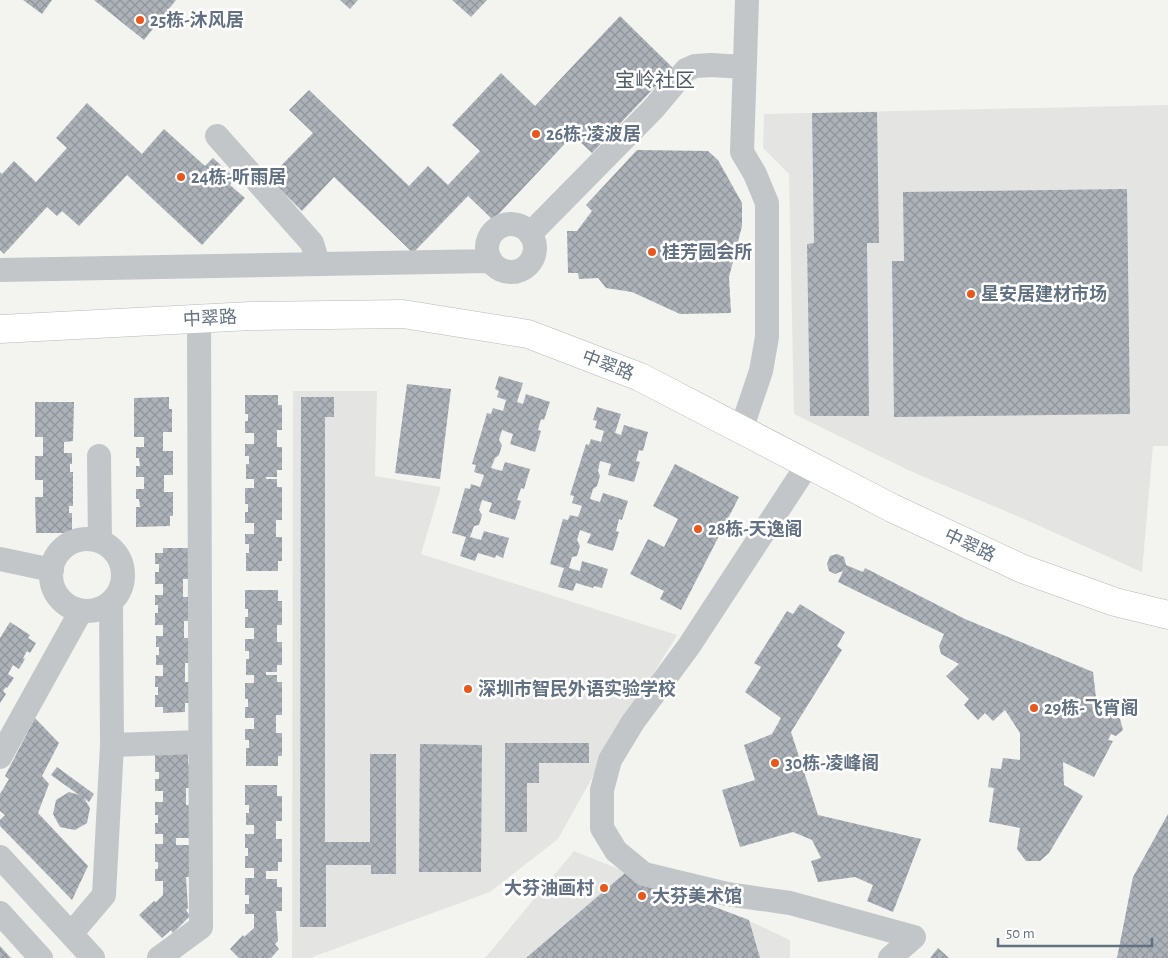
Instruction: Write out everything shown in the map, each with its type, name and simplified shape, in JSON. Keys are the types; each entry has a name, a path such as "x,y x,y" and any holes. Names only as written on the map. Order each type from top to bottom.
{"main road":[{"name":"中翠路","path":"0,328 251,316 403,314 528,334 640,377 892,508 1023,569 1115,602 1168,615"}],"street":[{"path":"741,430 761,371 767,337 767,203 755,174 742,152 747,0"},
{"path":"530,234 654,108 686,70 695,66 711,65 744,67"},
{"path":"217,136 312,243 318,263"},
{"path":"517,225 524,228 530,234 534,241 535,250 529,264 524,268 509,272 495,267 490,261 487,246 489,238 501,226 517,225"},
{"path":"0,270 490,261"},
{"path":"159,958 201,927 199,319"},
{"path":"99,456 100,541"},
{"path":"808,464 689,646 633,722 610,760 602,790 602,828 616,851 644,874 727,894 790,903 914,937 890,958"},
{"path":"88,539 100,541 113,549 122,566 124,576 120,591 111,602 93,611 81,610 64,603 59,598 52,584 54,560 62,549 74,541 88,539"},
{"path":"0,559 52,570"},
{"path":"71,934 104,895 112,745 111,602"},
{"path":"0,757 81,610"},
{"path":"112,745 200,742"},
{"path":"0,857 93,958"},
{"path":"0,913 41,958"}],"shaded area":[{"name":"星安居建材市场","path":"1168,105 1168,446 1153,446 1142,572 908,470 794,414 789,174 763,148 764,114"},
{"name":"深圳市智民外语实验学校","path":"293,391 377,391 375,476 441,487 421,554 677,635 611,744 558,839 490,892 310,958 292,958"},
{"name":"大芬油画村","path":"574,851 756,924 790,940 790,958 485,958"}],"building":[{"path":"23,0 52,0 42,14"},
{"name":"25栋-沐风居","path":"94,0 176,0 144,40"},
{"path":"340,0 358,0 350,9"},
{"path":"452,0 487,0 471,17"},
{"name":"26栋-凌波居","path":"620,16 673,68 592,153 573,135 493,220 468,196 413,253 334,177 302,211 269,178 313,133 289,110 309,90 409,186 428,166 448,185 480,151 452,125 501,73 535,106"},
{"name":"24栋-听雨居","path":"87,103 142,154 164,129 205,166 213,158 236,179 230,185 245,198 202,245 127,175 79,226 62,211 57,216 47,207 4,254 0,250 0,172 2,174 14,161 36,182 67,148 56,138"},
{"path":"877,112 879,243 867,243 869,416 810,416 807,244 814,243 812,113"},
{"name":"桂芳园会所","path":"637,150 708,151 718,160 742,203 742,226 729,277 731,313 680,314 632,292 606,288 598,278 579,279 578,273 568,273 567,231 577,231 592,211 586,205"},
{"path":"1127,189 1130,414 894,417 892,261 904,261 903,192"},
{"path":"499,376 523,383 517,402 523,404 526,394 550,402 544,420 541,419 538,430 541,431 535,452 510,444 513,434 502,430 499,440 502,445 499,455 495,458 491,468 502,471 505,462 530,469 524,489 521,488 517,500 521,501 515,520 489,512 492,503 482,500 479,510 482,515 479,525 474,526 470,537 481,540 484,531 509,538 503,558 496,555 495,558 478,553 475,561 460,556 466,537 452,533 465,488 470,489 471,484 480,487 484,475 474,472 476,465 472,464 487,413 491,414 493,408 503,411 506,400 497,397 499,391 495,389"},
{"path":"407,384 451,389 440,479 395,473"},
{"path":"245,395 278,395 278,405 282,405 282,430 277,430 277,447 282,447 282,470 277,470 277,477 266,477 266,479 277,479 277,487 282,487 282,520 276,520 276,537 282,537 282,561 278,561 278,571 246,571 246,553 249,553 249,544 245,544 245,534 254,534 254,523 245,523 245,512 248,512 248,504 245,504 245,488 254,488 254,479 246,479 246,464 249,464 249,456 245,456 245,444 254,444 254,433 245,433 245,421 248,421 248,414 245,414"},
{"path":"169,397 169,409 172,409 172,432 163,432 163,451 173,451 173,475 164,475 164,492 173,492 173,516 170,516 170,526 136,527 136,507 140,507 139,499 136,499 136,489 144,489 144,477 136,477 136,466 140,466 139,458 136,458 136,447 144,447 144,437 134,437 134,398"},
{"path":"301,397 334,397 334,417 325,417 325,842 370,842 370,754 396,754 396,874 371,874 371,865 326,865 326,927 300,927"},
{"path":"35,402 74,402 73,441 64,442 64,453 72,453 70,472 73,472 73,506 69,506 69,513 72,513 72,533 36,533 35,497 43,497 43,480 35,480 35,456 43,456 43,437 35,437"},
{"path":"597,407 621,414 615,433 621,435 624,425 648,432 643,451 639,450 636,461 640,462 634,482 608,475 611,464 600,461 598,471 600,476 590,499 600,502 603,493 628,501 622,520 619,519 616,531 619,532 613,551 587,543 591,534 580,530 577,540 580,546 577,556 572,557 569,568 580,571 582,561 608,569 602,588 594,586 593,588 576,583 573,591 558,587 564,568 550,564 563,519 568,520 570,515 578,517 582,506 572,503 574,496 570,495 586,444 589,445 591,439 601,442 604,431 595,428 597,421 593,420"},
{"name":"28栋-天逸阁","path":"675,464 739,497 681,610 660,599 664,591 630,574 648,539 664,547 678,519 653,506"},
{"path":"163,548 189,548 189,579 183,579 183,597 190,597 190,621 184,621 184,638 191,638 191,663 185,663 185,682 193,682 193,703 185,703 185,712 163,713 163,707 155,707 155,695 158,695 158,687 155,687 155,676 163,676 163,665 156,665 156,655 159,655 159,647 156,647 156,636 163,636 163,625 155,625 155,613 158,613 158,605 155,605 155,595 163,595 163,584 155,584 155,572 159,572 159,564 155,564 155,553 163,553"},
{"name":"29栋-飞宵阁","path":"837,554 844,557 846,565 863,572 865,568 965,619 1093,672 1097,706 1120,719 1123,730 1116,736 1111,734 1108,740 1113,741 1094,777 1063,762 1064,785 1083,796 1049,853 1040,861 1026,861 1017,849 1020,828 989,822 994,788 988,787 991,768 1001,769 1003,758 1020,760 1020,733 1005,710 993,721 985,713 978,720 964,705 969,699 946,676 959,664 941,654 939,646 944,634 838,582 843,571 835,574 829,571 827,564 830,556"},
{"path":"245,590 278,590 278,601 282,601 282,625 277,625 277,642 282,642 282,665 277,665 277,672 266,672 266,675 277,675 277,682 282,682 282,715 276,715 276,733 282,733 282,756 278,756 278,766 246,766 246,748 249,748 249,740 245,740 245,729 254,729 254,718 245,718 245,707 248,707 248,699 245,699 245,683 254,683 254,675 246,675 246,659 249,659 249,651 245,651 245,639 254,639 254,628 245,628 245,617 248,617 248,609 245,609"},
{"name":"30栋-凌峰阁","path":"800,604 845,632 837,646 842,650 791,732 818,815 921,839 893,912 867,901 873,885 855,877 818,882 811,861 821,858 812,840 793,832 740,847 722,790 755,780 744,745 772,734 781,718 745,692 761,667 754,663 787,611 793,614"},
{"path":"10,622 30,635 28,638 36,643 30,653 27,651 19,669 13,665 8,674 14,678 3,691 6,694 0,703 0,638"},
{"path":"35,718 59,743 42,776 49,784 38,813 88,866 72,900 0,826 0,820 5,815 0,811 0,794 9,779 5,776"},
{"path":"505,743 589,743 589,763 539,763 539,783 527,783 527,832 505,832"},
{"path":"420,744 482,745 481,872 419,872"},
{"path":"155,752 188,752 188,764 191,764 191,788 186,788 186,805 191,805 191,829 189,829 189,838 176,838 176,845 189,845 189,853 192,853 192,877 186,877 188,908 186,910 190,916 173,933 171,930 162,938 139,915 163,895 163,881 155,881 155,869 158,869 158,862 155,862 155,844 163,844 163,834 155,834 155,823 158,823 158,815 155,815 155,802 163,802 163,791 155,791 155,779 159,779 159,772 155,772"},
{"path":"57,767 94,794 89,802 84,798 90,808 87,823 75,830 60,827 53,814 56,800 69,792 79,795 51,775"},
{"path":"245,785 277,785 277,796 282,796 282,821 276,821 276,839 282,839 282,862 278,862 278,871 266,871 266,879 277,879 277,887 282,887 282,911 276,911 278,941 275,944 279,949 271,958 239,958 230,949 243,935 244,937 254,928 254,914 245,914 245,904 249,904 249,895 245,895 245,878 254,878 254,868 245,868 245,856 248,856 248,848 245,848 245,834 254,834 254,825 246,825 246,813 249,813 249,805 245,805"},
{"path":"1168,814 1168,958 1117,958 1133,877"},
{"name":"大芬油画村","path":"625,873 749,920 760,958 526,958"},
{"path":"0,946 11,958 0,958"},
{"path":"938,948 949,958 930,958"}],"place":[{"name":"25栋-沐风居","path":"140,20"},
{"name":"26栋-凌波居","path":"536,134"},
{"name":"24栋-听雨居","path":"181,177"},
{"name":"桂芳园会所","path":"652,252"},
{"name":"星安居建材市场","path":"971,294"},
{"name":"28栋-天逸阁","path":"698,529"},
{"name":"深圳市智民外语实验学校","path":"468,689"},
{"name":"29栋-飞宵阁","path":"1034,708"},
{"name":"30栋-凌峰阁","path":"775,763"},
{"name":"大芬油画村","path":"604,888"},
{"name":"大芬美术馆","path":"642,896"}],"district":[{"name":"宝岭社区","path":"655,80"}]}
